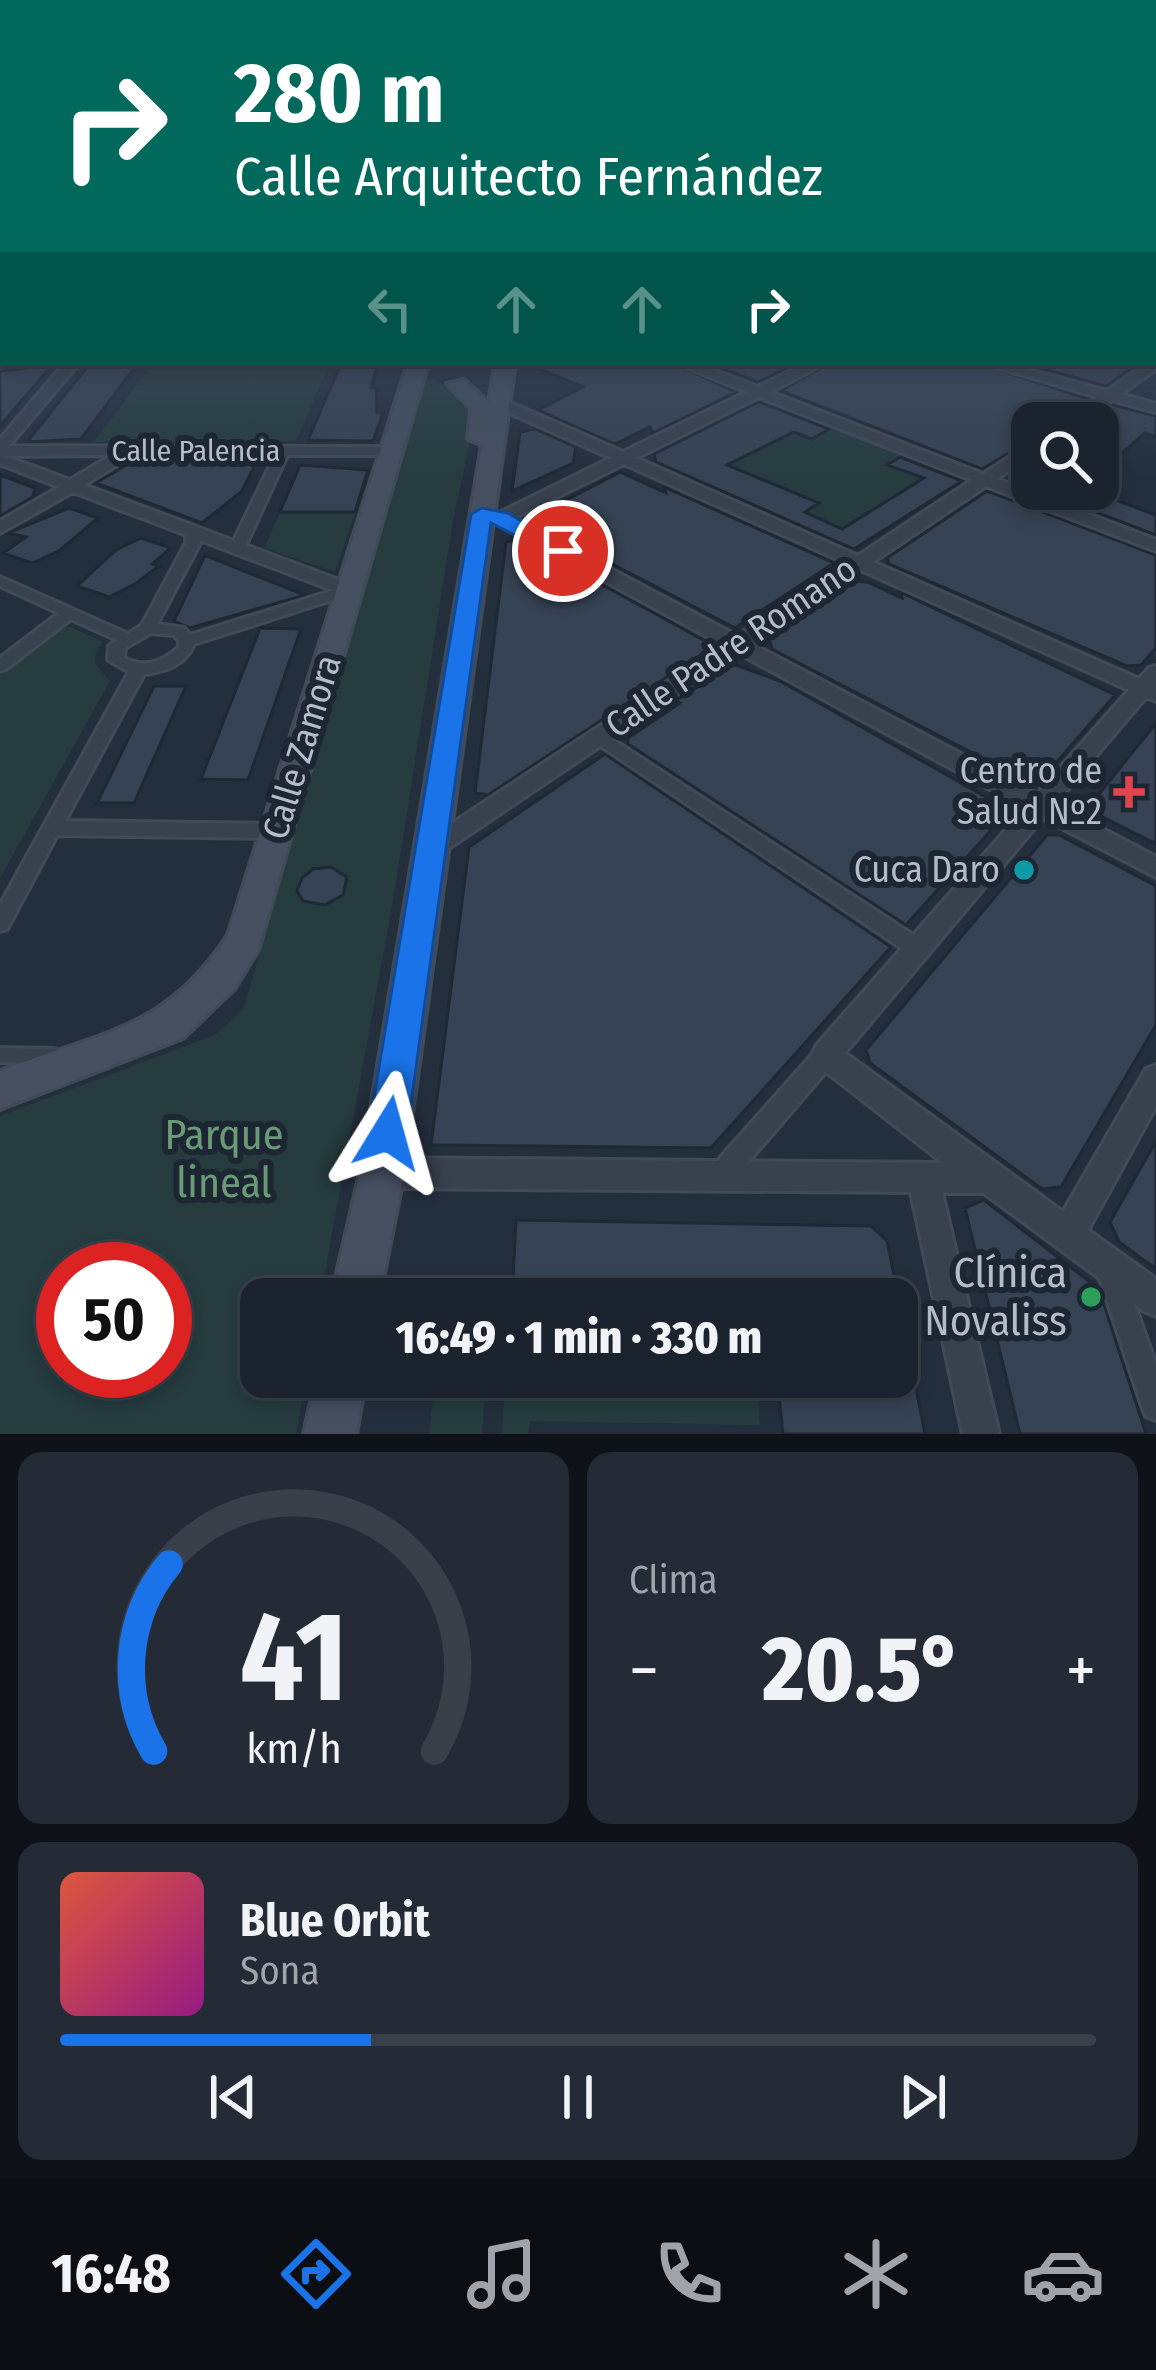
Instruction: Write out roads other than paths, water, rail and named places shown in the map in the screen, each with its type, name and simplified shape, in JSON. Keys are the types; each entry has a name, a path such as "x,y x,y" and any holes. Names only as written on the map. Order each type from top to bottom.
{"main road":[{"name":"Calle Zamora","path":"0,1090 169,1028 199,1007 217,986 245,939 415,366"},
{"path":"422,366 499,403"},
{"path":"360,1278 382,1173 431,848 491,516 505,366"},
{"path":"457,384 482,407 470,500 491,516"},
{"path":"330,1434 337,1398"}],"street":[{"path":"70,366 0,452 70,487 349,590"},
{"path":"691,366 1156,546"},
{"path":"491,516 622,459 812,366"},
{"path":"1000,366 1156,408"},
{"path":"1101,402 1152,366"},
{"path":"499,403 859,563 1152,685 722,1175"},
{"path":"0,528 132,450"},
{"name":"Calle Palencia","path":"0,452 391,450"},
{"path":"237,549 283,451"},
{"name":"Calle Padre Romano","path":"431,848 1011,462"},
{"path":"491,516 1156,868"},
{"path":"148,628 194,543 193,533"},
{"path":"0,581 124,638"},
{"path":"187,641 170,628 148,628 124,638 117,646 116,660 138,670 173,661 187,641 349,590"},
{"path":"0,666 70,613"},
{"path":"0,923 138,670"},
{"path":"598,736 920,950"},
{"path":"51,828 277,831"},
{"path":"826,1055 1156,1299"},
{"path":"1067,1236 1156,1078"},
{"path":"382,1173 988,1178"},
{"path":"923,1177 981,1434"},
{"path":"1109,1265 1156,1406"}],"lane":[{"name":"Calle Zamora","path":"0,1055 92,1055"}],"place":[{"name":"Centro de Salud Nº2","path":"1129,792"},
{"name":"Cuca Daro","path":"1024,870"},
{"name":"Clínica Novaliss","path":"1091,1297"}],"park label":[{"name":"Parque lineal","path":"224,1159"}]}
